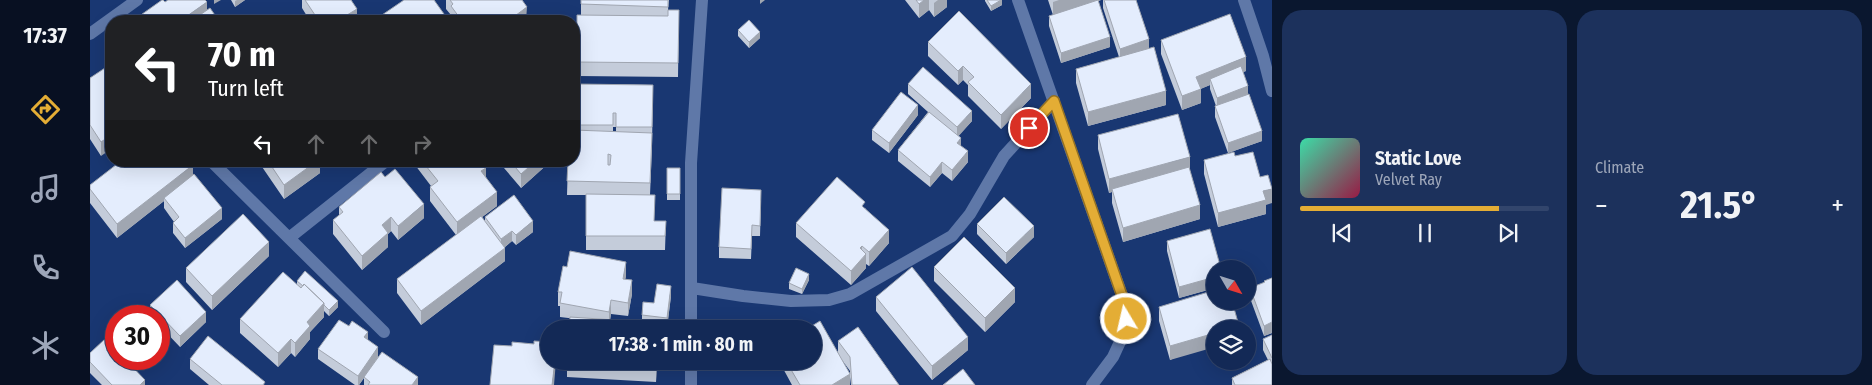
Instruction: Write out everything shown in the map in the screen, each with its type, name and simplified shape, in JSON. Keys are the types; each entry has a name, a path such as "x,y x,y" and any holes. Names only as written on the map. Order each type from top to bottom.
{"street":[{"path":"118,15 138,0"},
{"path":"691,320 691,163 702,0"},
{"path":"1018,0 1126,307 1125,331 1113,357 1092,385"},
{"path":"1244,0 1263,56 1272,91"},
{"path":"90,34 105,24"},
{"path":"692,288 791,301 828,300 850,294 952,236 970,214 1004,156 1054,101"},
{"path":"218,167 384,332"},
{"path":"289,238 378,167"},
{"path":"691,370 691,385"}],"building":[{"path":"162,0 165,2 168,0 205,0 207,2 189,15 141,15"},
{"path":"305,0 351,0 357,9 347,15 315,15"},
{"path":"404,0 434,0 444,14 443,15 382,15"},
{"path":"450,0 522,0 527,7 516,15 458,15 451,6 453,4"},
{"path":"581,0 668,0 668,7 581,4"},
{"path":"916,0 924,0 919,4"},
{"path":"987,0 1001,0 991,6"},
{"path":"1098,0 1110,37 1061,53 1049,16"},
{"path":"1104,0 1136,0 1149,39 1120,49"},
{"path":"210,8 215,15 200,15"},
{"path":"668,10 679,10 678,63 580,62 580,15 668,16"},
{"path":"959,11 1031,84 1001,115 968,82 974,77 963,66 958,71 928,42"},
{"path":"1230,14 1246,57 1196,77 1201,89 1182,96 1161,40"},
{"path":"749,20 760,32 749,42 738,30"},
{"path":"1154,47 1166,91 1088,112 1076,69"},
{"path":"1241,66 1248,86 1217,98 1210,79"},
{"path":"923,67 972,111 957,127 908,84"},
{"path":"105,68 105,139 101,142 90,125 90,78"},
{"path":"580,84 653,85 652,127 616,127 616,113 613,113 613,125 580,125"},
{"path":"901,92 918,105 889,143 872,130"},
{"path":"1249,94 1262,131 1228,143 1215,106"},
{"path":"929,112 961,138 957,143 968,151 952,170 942,162 930,177 898,150"},
{"path":"1178,114 1190,157 1109,179 1098,135"},
{"path":"580,130 652,133 650,183 567,181 568,167 580,167","holes":["608,154 611,155 610,165 608,165"]},
{"path":"1234,152 1235,156 1253,152 1260,177 1268,175 1272,189 1263,191 1266,200 1218,213 1204,160"},
{"path":"113,167 190,167 117,224 90,189 90,185"},
{"path":"272,167 309,167 284,185"},
{"path":"427,167 485,167 481,171 497,192 457,222 430,187 438,181"},
{"path":"515,167 529,167 521,174"},
{"path":"1189,167 1200,205 1123,228 1112,189"},
{"path":"667,168 680,168 680,194 667,194"},
{"path":"395,169 424,204 398,226 391,217 382,225 388,233 362,256 333,220 343,212 339,207 381,172 385,177"},
{"path":"194,174 222,208 185,238 173,223 179,217 164,198"},
{"path":"837,177 865,202 862,206 889,230 869,252 862,246 860,248 866,254 851,271 796,223"},
{"path":"722,188 761,190 760,226 752,225 751,249 719,247"},
{"path":"586,194 655,195 654,221 666,221 665,236 586,236"},
{"path":"514,195 533,221 516,235 512,231 501,239 485,217"},
{"path":"1004,197 1034,226 1006,253 977,224"},
{"path":"243,214 269,242 212,296 186,268"},
{"path":"481,216 505,248 421,311 397,279"},
{"path":"1210,229 1219,260 1206,260 1206,280 1179,287 1167,241"},
{"path":"964,237 1015,288 985,318 934,267"},
{"path":"570,251 626,262 623,279 632,280 628,303 611,300 609,312 560,303 562,292 558,292 563,266 567,267"},
{"path":"912,267 968,337 932,366 876,297"},
{"path":"796,268 809,274 802,289 789,283"},
{"path":"305,271 338,301 329,310 304,284 303,286 297,281"},
{"path":"283,272 301,288 304,284 324,303 307,322 310,326 295,343 291,339 278,353 240,319"},
{"path":"1272,278 1272,322 1264,326 1256,304 1256,286"},
{"path":"177,280 206,312 180,336 170,326 170,305 150,305"},
{"path":"657,284 671,286 667,318 642,315 643,302 654,303"},
{"path":"1206,293 1206,310 1235,310 1237,320 1206,320 1206,336 1170,346 1159,307"},
{"path":"570,317 614,320 570,320"},
{"path":"339,320 349,326 352,321 368,332 364,337 378,347 358,376 318,349"},
{"path":"822,325 850,374 832,385 800,385 791,370 822,370"},
{"path":"858,327 899,385 852,385 850,357 838,341"},
{"path":"1272,335 1272,358 1263,339"},
{"path":"208,336 265,382 263,385 222,385 190,359"},
{"path":"105,339 105,370 135,370 145,380 140,385 112,385 90,362 90,353"},
{"path":"534,341 540,341 540,370 554,370 552,385 490,385 494,345 512,346 512,342 534,344"},
{"path":"382,352 418,377 412,385 368,385 370,382 364,377"},
{"path":"1270,359 1272,364 1272,385 1235,385 1232,378 1248,370 1256,370 1256,366"},
{"path":"963,369 975,385 943,385"}],"route":[{"path":"1029,128 1054,101 1126,307 1126,319"}]}
